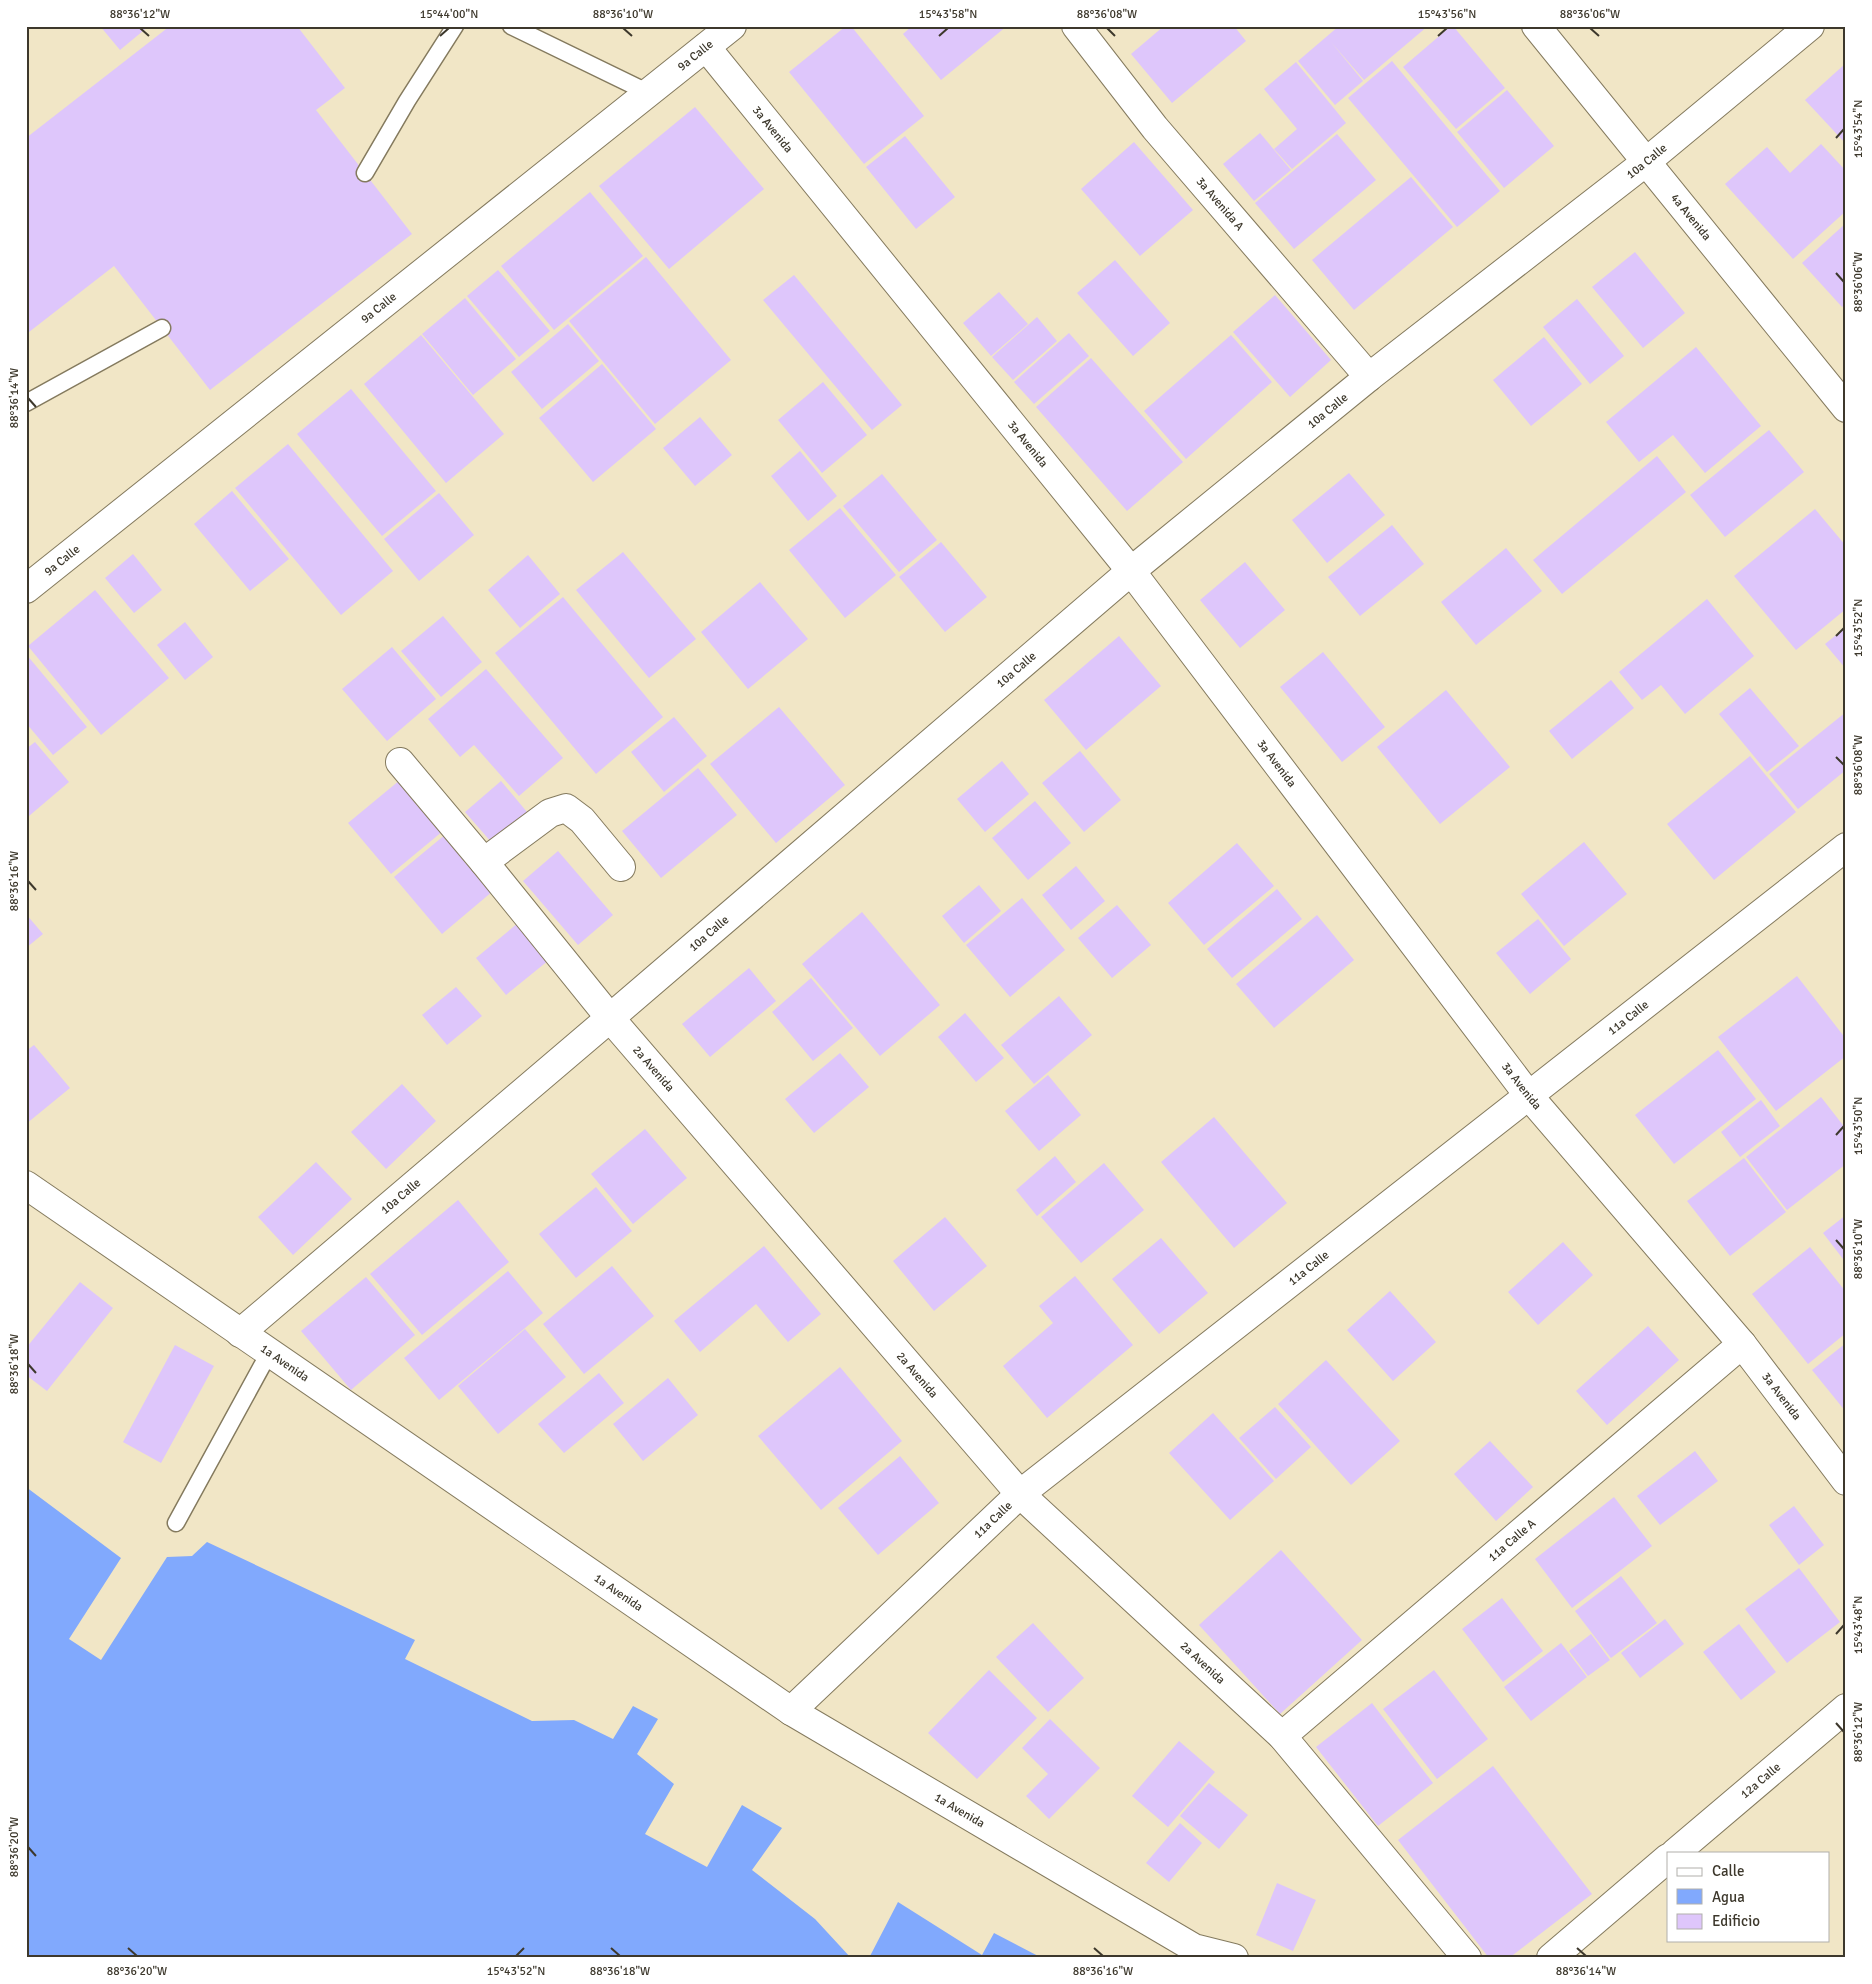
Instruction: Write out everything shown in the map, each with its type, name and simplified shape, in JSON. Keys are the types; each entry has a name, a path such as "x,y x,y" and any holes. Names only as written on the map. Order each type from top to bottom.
{"street":[{"name":"9a Calle","path":"26,589 732,26"},
{"name":"3a Avenida A","path":"1076,26 1155,128 1369,377"},
{"name":"4a Avenida","path":"1536,26 1846,408"},
{"name":"10a Calle","path":"240,1333 1131,571 1369,377 1646,162 1810,26"},
{"name":"3a Avenida","path":"706,47 1131,571 1528,1096 1742,1344 1846,1481"},
{"name":"2a Avenida","path":"400,762 484,862 610,1018 1020,1494 1282,1736 1467,1958"},
{"path":"484,862 550,813 566,808 582,820 621,868"},
{"name":"11a Calle","path":"791,1711 1020,1494 1846,847"},
{"name":"1a Avenida","path":"26,1185 791,1711 1191,1953 1234,1958"},
{"name":"11a Calle A","path":"1282,1736 1742,1344"},
{"name":"12a Calle","path":"1676,1852 1846,1708"},
{"path":"1551,1958 1667,1859"}],"lane":[{"path":"365,173 455,26"},
{"path":"512,26 649,93"},
{"path":"26,403 162,328"},
{"path":"176,1523 269,1353"}],"water":[{"path":"26,1487 121,1558 69,1639 101,1660 167,1557 192,1556 207,1542 415,1640 405,1659 532,1721 574,1720 613,1739 633,1706 658,1719 637,1754 674,1784 645,1834 707,1867 742,1805 782,1828 752,1870 815,1919 851,1958 26,1958"},
{"path":"898,1902 982,1955 994,1933 1042,1958 869,1958"}],"building":[{"path":"100,26 149,26 120,50"},
{"path":"170,26 297,26 345,88 316,110 412,234 210,390 114,266 29,332 26,329 26,138"},
{"path":"846,26 851,26 924,116 864,164 789,72"},
{"path":"912,26 1007,26 941,80 903,34"},
{"path":"1164,26 1234,26 1246,41 1172,103 1131,54"},
{"path":"1339,26 1428,26 1364,80 1331,42 1363,81 1335,105 1298,61"},
{"path":"1453,26 1505,88 1456,129 1403,67"},
{"path":"1392,61 1500,191 1457,227 1348,98"},
{"path":"1296,62 1346,123 1292,169 1274,149 1297,129 1264,89"},
{"path":"1846,63 1846,144 1805,100"},
{"path":"1507,90 1554,146 1504,188 1457,132"},
{"path":"695,107 764,189 669,269 599,186"},
{"path":"1260,133 1291,170 1254,201 1223,164"},
{"path":"1337,134 1376,180 1294,249 1255,203"},
{"path":"905,136 955,197 916,229 866,167"},
{"path":"1134,142 1193,210 1140,256 1081,189"},
{"path":"1821,144 1846,171 1846,211 1793,259 1725,184 1767,147 1790,173"},
{"path":"1411,177 1453,227 1354,310 1312,260"},
{"path":"590,192 643,256 554,330 501,266"},
{"path":"1846,223 1846,304 1842,307 1802,263"},
{"path":"1635,252 1685,313 1643,348 1592,287"},
{"path":"646,257 731,360 655,424 569,321"},
{"path":"1115,260 1170,323 1133,356 1077,293"},
{"path":"498,270 550,331 519,357 467,296"},
{"path":"794,275 902,405 872,430 763,300"},
{"path":"999,292 1028,324 991,356 963,323"},
{"path":"1275,295 1331,360 1290,397 1233,332"},
{"path":"465,298 516,359 473,395 422,334"},
{"path":"1577,299 1624,356 1590,384 1543,327"},
{"path":"1037,317 1057,341 1013,380 992,357"},
{"path":"568,324 599,361 542,409 511,372"},
{"path":"1069,333 1089,356 1034,404 1014,382"},
{"path":"421,335 504,434 446,483 364,384"},
{"path":"1231,335 1272,382 1186,459 1144,411"},
{"path":"1544,337 1582,384 1531,426 1493,380"},
{"path":"1696,347 1761,426 1705,473 1673,435 1639,462 1606,422"},
{"path":"1091,358 1183,462 1127,511 1036,407"},
{"path":"602,364 656,429 593,482 539,418"},
{"path":"823,382 867,435 822,473 778,420"},
{"path":"351,389 436,491 382,536 297,434"},
{"path":"700,417 732,455 695,486 663,448"},
{"path":"1769,430 1804,472 1725,537 1690,495"},
{"path":"288,444 393,571 341,615 235,488"},
{"path":"800,451 837,496 808,521 771,476"},
{"path":"1657,456 1686,492 1562,594 1533,560"},
{"path":"1349,473 1385,515 1327,563 1292,520"},
{"path":"882,474 937,540 899,572 843,506"},
{"path":"232,491 289,559 250,591 194,524"},
{"path":"439,493 474,535 419,581 384,539"},
{"path":"840,508 896,575 845,618 789,550"},
{"path":"1815,509 1846,546 1846,609 1796,650 1734,576"},
{"path":"1392,525 1424,564 1360,616 1328,577"},
{"path":"941,542 987,597 945,632 899,577"},
{"path":"1506,548 1542,591 1476,645 1441,602"},
{"path":"623,552 696,639 649,678 576,590"},
{"path":"133,554 162,590 134,613 105,578"},
{"path":"528,555 560,594 520,628 488,590"},
{"path":"1245,562 1285,610 1240,648 1200,600"},
{"path":"760,582 808,639 748,689 701,632"},
{"path":"95,590 169,678 101,735 28,646"},
{"path":"563,597 663,717 596,774 495,653"},
{"path":"1707,599 1754,656 1685,714 1661,685 1642,700 1619,672"},
{"path":"443,616 482,662 441,697 401,651"},
{"path":"185,622 213,657 185,680 157,645"},
{"path":"1846,627 1846,669 1825,644"},
{"path":"1119,636 1161,686 1086,750 1044,700"},
{"path":"392,647 436,699 387,741 342,689"},
{"path":"1323,652 1385,727 1342,762 1280,687"},
{"path":"26,654 87,727 53,755 26,723"},
{"path":"486,669 563,758 519,796 474,745 460,757 428,719"},
{"path":"1611,680 1634,708 1572,759 1549,731"},
{"path":"1750,688 1799,746 1767,772 1719,714"},
{"path":"1446,690 1510,767 1440,824 1377,747"},
{"path":"779,707 845,785 776,843 710,764"},
{"path":"1846,712 1846,770 1798,809 1769,774"},
{"path":"674,717 707,756 664,792 631,752"},
{"path":"35,742 69,782 29,816 26,813 26,749"},
{"path":"1080,751 1121,800 1084,832 1042,783"},
{"path":"1750,756 1796,812 1714,880 1667,824"},
{"path":"1002,761 1029,794 985,832 957,799"},
{"path":"698,768 737,815 661,878 622,831"},
{"path":"400,780 443,831 391,874 348,823"},
{"path":"501,781 527,812 492,843 465,812"},
{"path":"1035,801 1071,843 1028,880 992,838"},
{"path":"446,834 493,891 442,934 394,877"},
{"path":"1584,842 1627,894 1564,946 1521,894"},
{"path":"1237,843 1274,886 1204,945 1168,903"},
{"path":"558,851 613,915 578,945 523,881"},
{"path":"1076,866 1105,901 1071,930 1042,895"},
{"path":"979,885 1001,911 964,943 942,916"},
{"path":"1277,889 1302,919 1232,978 1207,949"},
{"path":"1022,898 1065,950 1010,997 966,945"},
{"path":"1117,905 1151,945 1112,978 1078,938"},
{"path":"862,912 940,1005 880,1056 802,964"},
{"path":"26,914 43,934 26,948"},
{"path":"1317,915 1354,960 1274,1028 1236,984"},
{"path":"1538,919 1571,959 1530,994 1496,953"},
{"path":"518,923 549,960 506,995 476,958"},
{"path":"749,968 776,1001 710,1057 682,1024"},
{"path":"1797,976 1846,1039 1846,1056 1776,1111 1718,1037"},
{"path":"811,978 853,1028 813,1061 772,1012"},
{"path":"456,987 482,1016 447,1045 422,1015"},
{"path":"1059,996 1092,1035 1034,1084 1001,1045"},
{"path":"965,1013 1004,1058 976,1082 938,1037"},
{"path":"34,1045 70,1088 26,1124 26,1051"},
{"path":"1718,1050 1756,1099 1674,1164 1635,1115"},
{"path":"840,1053 869,1087 814,1133 785,1099"},
{"path":"1048,1075 1081,1115 1039,1151 1005,1111"},
{"path":"402,1084 436,1121 386,1169 351,1132"},
{"path":"1821,1097 1846,1129 1846,1164 1787,1210 1746,1157"},
{"path":"1761,1100 1780,1126 1740,1157 1721,1132"},
{"path":"1214,1117 1287,1203 1234,1248 1161,1162"},
{"path":"645,1129 687,1178 633,1224 591,1174"},
{"path":"1055,1156 1076,1182 1037,1216 1016,1190"},
{"path":"1744,1158 1786,1212 1730,1256 1687,1201"},
{"path":"316,1162 352,1199 293,1255 258,1217"},
{"path":"1104,1163 1144,1210 1081,1263 1041,1217"},
{"path":"596,1187 632,1231 576,1278 539,1234"},
{"path":"458,1200 509,1262 422,1335 370,1274"},
{"path":"1846,1215 1846,1256 1843,1259 1823,1233"},
{"path":"945,1217 987,1266 934,1311 893,1261"},
{"path":"1161,1238 1208,1293 1159,1334 1112,1279"},
{"path":"1563,1242 1593,1275 1538,1325 1508,1292"},
{"path":"764,1246 821,1314 788,1342 756,1304 700,1352 674,1321"},
{"path":"1810,1247 1846,1292 1846,1333 1808,1364 1752,1294"},
{"path":"612,1266 654,1316 584,1374 543,1324"},
{"path":"508,1271 543,1313 439,1400 404,1358"},
{"path":"1075,1276 1133,1345 1047,1418 1003,1366 1053,1323 1039,1306"},
{"path":"366,1277 415,1335 351,1390 301,1331"},
{"path":"80,1282 113,1308 47,1391 26,1375 26,1348"},
{"path":"1390,1291 1436,1342 1393,1381 1347,1330"},
{"path":"1648,1326 1679,1360 1607,1425 1576,1391"},
{"path":"525,1329 566,1377 498,1434 458,1386"},
{"path":"1846,1343 1846,1412 1812,1370"},
{"path":"175,1345 214,1366 161,1463 123,1442"},
{"path":"1326,1360 1400,1441 1351,1485 1278,1404"},
{"path":"840,1367 902,1441 821,1510 758,1436"},
{"path":"599,1373 624,1403 564,1453 538,1424"},
{"path":"668,1378 698,1415 643,1461 613,1424"},
{"path":"1275,1407 1311,1447 1276,1479 1239,1438"},
{"path":"1213,1413 1274,1481 1230,1520 1169,1453"},
{"path":"1490,1441 1533,1487 1496,1521 1454,1474"},
{"path":"1695,1451 1718,1481 1660,1525 1637,1496"},
{"path":"900,1456 939,1503 878,1555 838,1508"},
{"path":"1614,1497 1652,1546 1572,1608 1535,1559"},
{"path":"1794,1506 1824,1545 1799,1565 1769,1525"},
{"path":"1281,1550 1362,1640 1280,1714 1199,1625"},
{"path":"1799,1568 1840,1622 1787,1663 1745,1609"},
{"path":"1621,1576 1657,1623 1611,1658 1575,1611"},
{"path":"1502,1598 1543,1651 1503,1682 1462,1629"},
{"path":"1665,1619 1684,1644 1640,1678 1621,1653"},
{"path":"1033,1623 1084,1678 1048,1712 996,1657"},
{"path":"1739,1624 1776,1672 1741,1700 1703,1652"},
{"path":"1591,1634 1610,1660 1588,1676 1569,1651"},
{"path":"1561,1643 1587,1677 1531,1721 1504,1687"},
{"path":"989,1670 1037,1718 977,1779 928,1733"},
{"path":"1434,1670 1488,1739 1437,1779 1383,1709"},
{"path":"1372,1703 1433,1783 1378,1826 1316,1747"},
{"path":"1050,1719 1100,1768 1049,1819 1026,1796 1048,1774 1022,1748"},
{"path":"1179,1741 1215,1772 1168,1827 1132,1796"},
{"path":"1493,1766 1592,1894 1509,1958 1489,1958 1398,1840"},
{"path":"1209,1783 1248,1815 1219,1849 1180,1816"},
{"path":"1180,1823 1202,1843 1169,1882 1146,1863"},
{"path":"1277,1883 1316,1900 1293,1951 1256,1935"}]}
